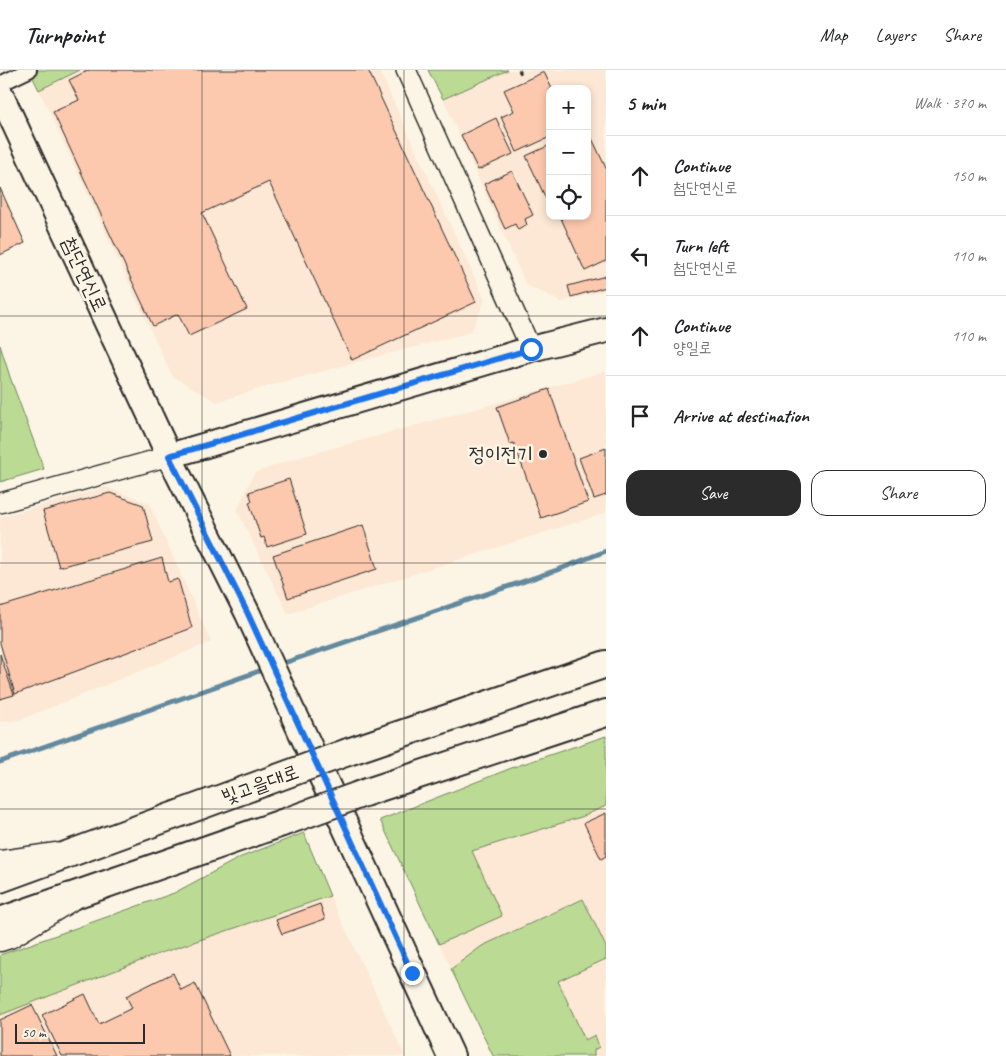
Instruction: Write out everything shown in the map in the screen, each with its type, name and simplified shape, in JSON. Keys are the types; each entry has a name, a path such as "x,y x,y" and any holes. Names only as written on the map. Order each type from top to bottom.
{"highway":[{"path":"0,865 55,857"},
{"path":"0,938 68,898"}],"main road":[{"name":"빛고을대로","path":"0,879 55,857 348,752 606,664"},
{"path":"0,921 367,792 606,713"},
{"path":"295,717 450,1056"}],"street":[{"path":"0,84 29,70"},
{"path":"406,70 531,349"},
{"name":"첨단연신로","path":"0,93 169,456 248,614 295,717"},
{"path":"0,503 169,456 531,349 606,330"}],"shaded area":[{"path":"80,70 379,70 485,300 471,332 268,386 217,402 172,376 39,90"},
{"path":"508,70 606,70 606,290 562,302 526,285 443,99"},
{"path":"606,371 606,513 288,614 237,510 254,473 293,459"},
{"path":"106,487 149,503 211,642 20,720 0,722 0,517"},
{"path":"606,806 606,1056 493,1056 405,872 581,817"},
{"path":"330,896 405,1056 0,1056 0,1015 161,953"}],"green space":[{"path":"29,70 80,70 39,90"},
{"path":"428,70 508,70 443,99"},
{"path":"0,345 44,469 0,482"},
{"path":"606,736 606,806 581,817 472,851 502,916 439,944 380,820 514,767"},
{"path":"304,833 330,896 161,953 0,1015 0,955 174,893 241,857"},
{"path":"583,899 606,947 606,959 558,981 585,1040 595,1035 599,1047 594,1050 594,1056 493,1056 451,969 482,946"}],"building":[{"path":"89,70 368,70 476,302 352,360 269,182 202,213 247,309 189,336 178,314 153,326 53,112 79,100 69,80"},
{"path":"544,72 550,85 546,85 546,139 517,152 501,117 514,111 504,90"},
{"path":"496,118 513,154 478,170 461,135"},
{"path":"591,136 606,168 606,261 585,271 562,220 591,220"},
{"path":"546,147 546,199 526,156"},
{"path":"512,171 533,215 525,219 527,225 518,230 515,224 505,229 484,184"},
{"path":"0,188 25,243 0,255"},
{"path":"606,276 606,287 571,297 568,286"},
{"path":"549,389 588,502 541,518 514,443 510,444 497,407"},
{"path":"606,448 606,495 594,499 579,458"},
{"path":"289,479 307,534 267,547 264,537 261,538 249,502 252,501 249,492"},
{"path":"110,493 143,505 153,542 59,567 43,511"},
{"path":"363,525 377,569 288,598 273,555"},
{"path":"162,558 168,582 178,579 192,628 15,694 0,643 0,607"},
{"path":"0,654 14,695 0,699"},
{"path":"606,813 606,856 601,859 584,823"},
{"path":"320,904 325,919 282,934 276,920"},
{"path":"173,973 181,990 195,983 230,1056 62,1056 42,1015 85,994 99,1024 132,1008 126,996"},
{"path":"32,1005 57,1056 0,1056 0,1020"}],"waterway":[{"path":"278,665 560,569 606,551"},
{"path":"0,762 265,669"}],"place":[{"name":"정이전기","path":"543,454"}],"route":[{"path":"412,973 248,614 169,456 531,349"}]}
